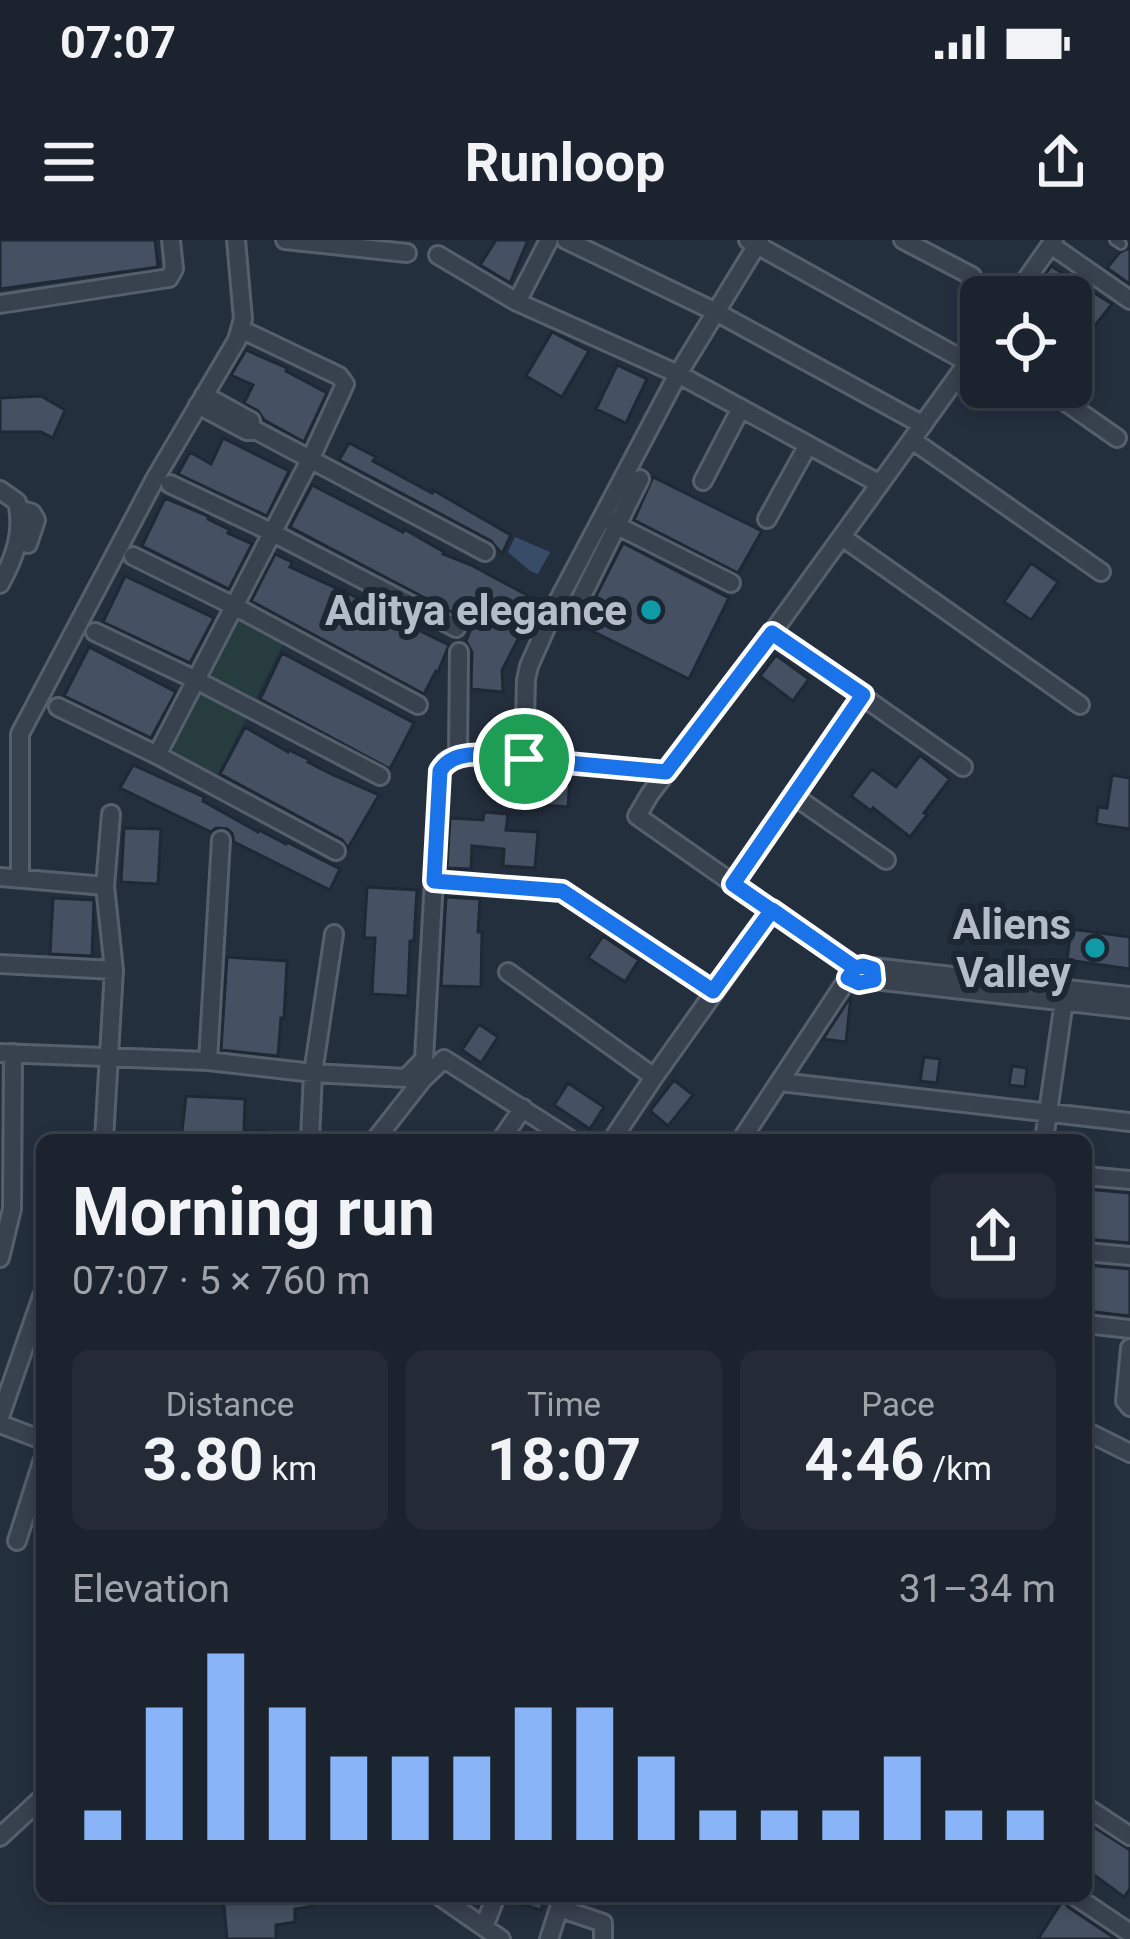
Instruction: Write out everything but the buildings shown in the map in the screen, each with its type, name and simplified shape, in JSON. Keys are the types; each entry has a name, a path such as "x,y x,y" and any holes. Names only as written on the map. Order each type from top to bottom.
{"street":[{"path":"0,304 169,278 174,269 171,240"},
{"path":"20,878 20,734 156,477 237,340 243,319 236,240"},
{"path":"285,240 407,253"},
{"path":"517,302 549,240"},
{"path":"566,240 716,312 917,432 1101,572"},
{"path":"903,240 972,276"},
{"path":"576,608 607,526 678,374 755,242 960,357"},
{"path":"1029,276 1052,243 1130,300"},
{"path":"438,255 517,302 678,374 880,484"},
{"path":"157,755 344,388 345,381 249,333"},
{"path":"960,373 638,816 863,974 1130,1009"},
{"path":"201,400 247,431 257,431 485,552"},
{"path":"704,481 741,408"},
{"path":"1074,408 1117,438"},
{"path":"767,519 808,445"},
{"path":"524,759 530,666 558,601 640,478"},
{"path":"170,484 456,628"},
{"path":"0,490 11,496 21,522 13,561 0,584"},
{"path":"19,509 37,520 28,544"},
{"path":"607,526 731,583"},
{"path":"842,537 1080,705"},
{"path":"133,556 418,705"},
{"path":"95,632 380,776"},
{"path":"772,633 963,767"},
{"path":"458,755 459,652"},
{"path":"733,884 863,695"},
{"path":"58,707 335,851"},
{"path":"0,1258 13,1209 6,1053 208,1061 406,1078 424,1059 440,771 446,761 458,755 666,772"},
{"path":"794,796 886,860"},
{"path":"104,1134 114,970 105,886 111,814"},
{"path":"208,1061 220,840"},
{"path":"0,878 105,886"},
{"path":"434,881 562,891 713,991"},
{"path":"615,1134 772,910"},
{"path":"310,1134 313,1073 334,934"},
{"path":"0,964 114,970"},
{"path":"508,972 654,1077"},
{"path":"863,974 1130,996"},
{"path":"745,1134 863,974"},
{"path":"1045,1134 1064,1001"},
{"path":"380,1134 444,1059 563,1134"},
{"path":"780,1082 1130,1122"},
{"path":"505,1134 523,1108"},
{"path":"1092,1177 1130,1180"},
{"path":"1092,1253 1130,1256"},
{"path":"36,1314 0,1421 36,1437"},
{"path":"1092,1325 1130,1329"},
{"path":"1130,1348 1125,1401 1130,1407"},
{"path":"1092,1434 1130,1453"},
{"path":"16,1541 36,1480"},
{"path":"0,1837 36,1804"},
{"path":"1092,1811 1130,1836"},
{"path":"451,1902 502,1939"},
{"path":"484,1927 494,1902"},
{"path":"549,1939 561,1902 604,1923 603,1939"},
{"path":"1084,1902 1130,1933"}],"green space":[{"path":"237,618 284,643 252,705 205,681"},
{"path":"197,691 247,717 214,781 164,755"}],"water":[{"path":"515,537 550,552 538,574 508,552"}],"place":[{"name":"Aditya elegance","path":"651,610"},
{"name":"Aliens Valley","path":"1095,948"}],"route":[{"path":"524,759 458,755 446,761 440,771 434,881 562,891 713,991 772,910 855,968 873,969 874,980 859,983 848,978 855,968 772,910 733,884 863,695 772,633 666,772 524,759"}]}
